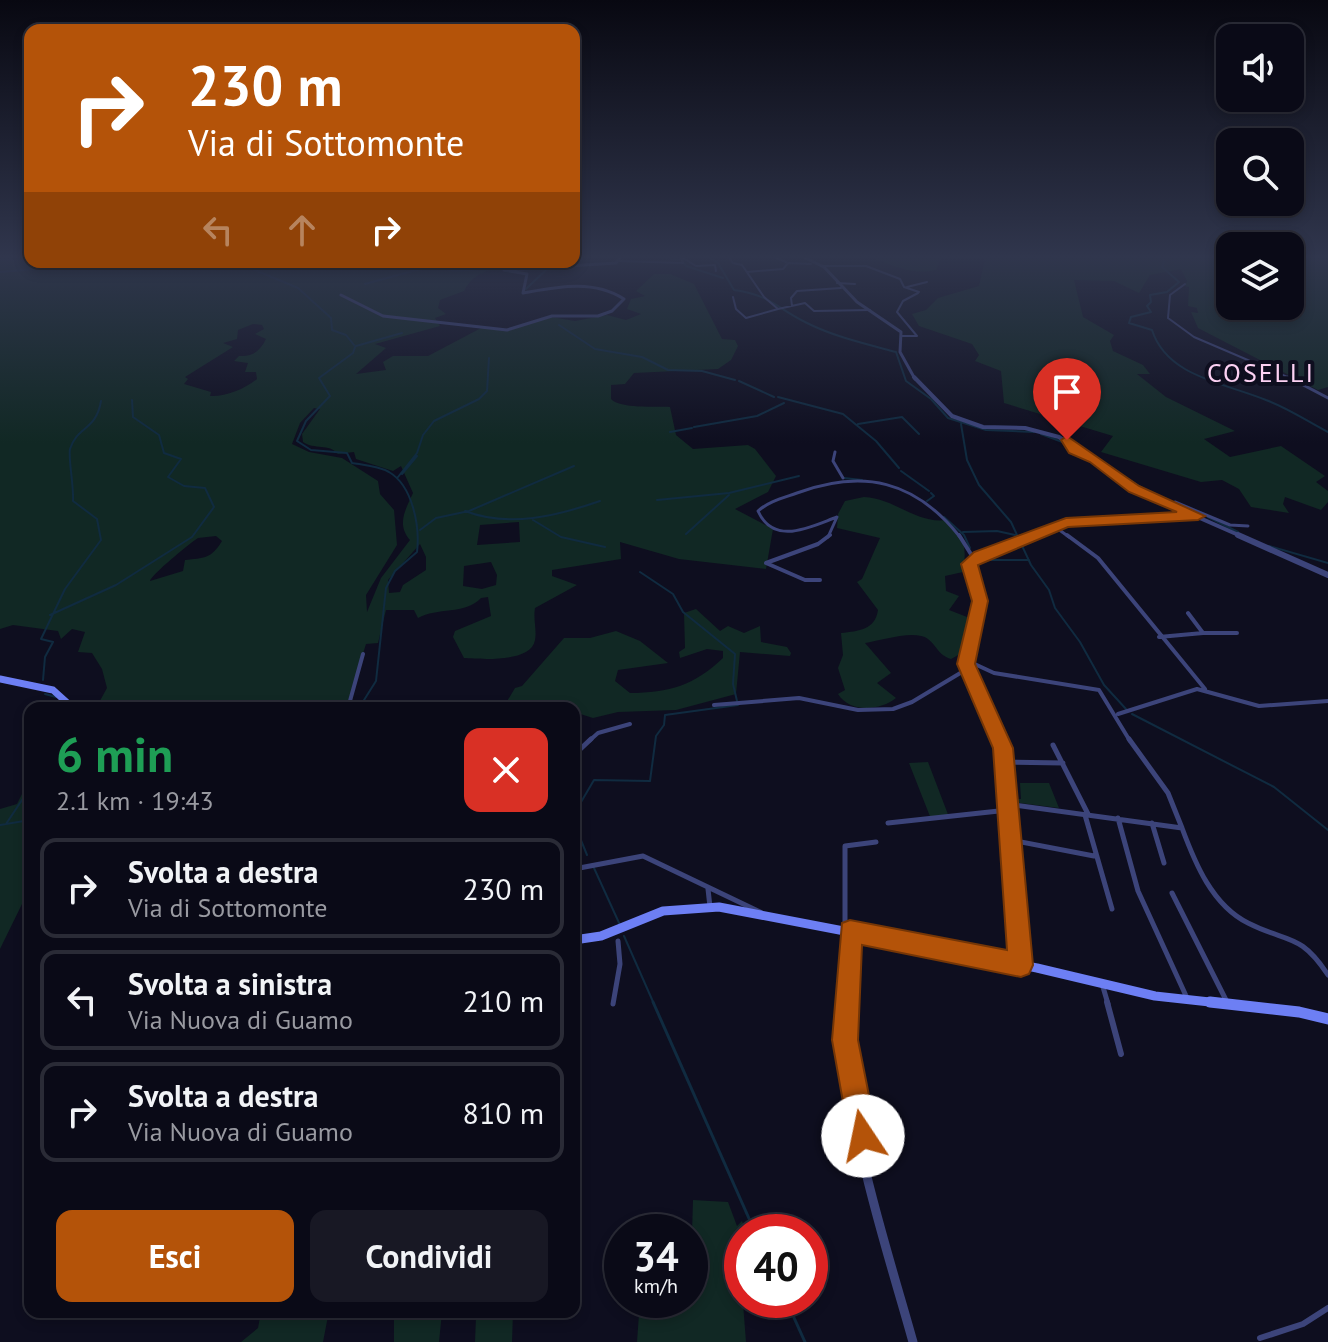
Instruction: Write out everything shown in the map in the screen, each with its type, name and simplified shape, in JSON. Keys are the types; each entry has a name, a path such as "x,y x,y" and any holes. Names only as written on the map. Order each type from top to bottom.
{"main road":[{"path":"0,679 53,690 66,702"},
{"path":"580,940 601,936 649,916 715,907 763,913 1189,1002 1299,1012 1328,1019"},
{"path":"580,941 620,937 671,911"}],"street":[{"path":"397,318 507,330 547,318"},
{"path":"881,318 898,329 902,336 900,352 922,388 952,416 991,428 1031,429 1094,459 1134,489 1230,525 1248,526"},
{"path":"902,318 917,336 902,336"},
{"path":"1169,318 1194,337 1279,372 1328,398"},
{"path":"835,452 833,461 844,479"},
{"path":"820,580 805,580 766,563 819,544 836,526 837,517 801,532 771,527 762,521 758,511 806,489 844,479 891,487 925,503 963,535 974,559"},
{"path":"1175,502 1328,573"},
{"path":"1021,965 1005,762 1000,740 967,669 966,660 980,601 970,569 974,559 1054,526 1203,516"},
{"path":"1054,526 1098,558 1159,637 1205,689 1238,702 1273,707 1328,701"},
{"path":"1188,613 1203,633"},
{"path":"1159,637 1237,633"},
{"path":"350,702 363,654"},
{"path":"966,660 994,673 1096,689 1118,714 1129,740 1166,790 1194,861 1230,911 1308,944 1328,975"},
{"path":"714,705 799,698 858,710 893,709 912,702 967,669"},
{"path":"1118,714 1138,711 1158,699 1205,689"},
{"path":"580,750 598,733 630,724"},
{"path":"1053,745 1087,814 1094,856 1112,909"},
{"path":"1005,762 1064,763"},
{"path":"888,823 1007,807 1087,814 1182,828"},
{"path":"1118,818 1138,891 1189,1002"},
{"path":"1152,823 1164,863"},
{"path":"1011,840 1094,856"},
{"path":"876,842 845,846 848,931 845,1025 848,1060 880,1222 913,1342"},
{"path":"580,868 643,856 763,913"},
{"path":"708,889 715,907"},
{"path":"1172,893 1228,1005"},
{"path":"715,907 718,894"},
{"path":"613,1005 620,964 620,937"},
{"path":"1103,984 1121,1054"},
{"path":"1260,1338 1303,1324 1328,1308"}],"green space":[{"path":"0,318 436,318 440,326 375,344 386,348 356,374 386,370 383,362 393,356 428,356 483,327 507,331 549,318 575,321 593,318 711,318 722,339 735,340 738,346 731,360 718,369 634,373 625,384 611,385 611,399 630,406 670,407 676,435 693,449 748,445 755,449 776,476 768,492 735,509 773,529 766,569 679,559 620,542 621,559 552,570 552,576 577,585 535,608 535,640 531,647 525,653 504,658 464,658 453,637 455,631 491,616 488,597 467,607 418,618 414,610 386,610 378,643 366,644 348,702 99,702 107,688 102,669 92,653 78,652 85,632 72,629 61,639 58,631 13,625 0,629","holes":["253,324 262,325 264,329 255,334 266,339 259,350 239,356 234,361 248,363 245,372 256,372 257,379 235,392 216,396 184,384 188,379 185,377 233,347 223,343 237,339 238,330","314,408 320,409 302,434 303,442 338,454 354,452 356,459 393,471 401,466 413,493 403,522 410,540 381,578 367,612 366,595 397,545 394,510 380,494 378,481 342,458 309,452 292,444 300,423","519,522 520,542 477,545 480,525","216,536 222,541 214,551 197,559 185,560 183,571 150,581 198,538","420,544 426,557 426,570 403,585 400,592 389,593 388,580","491,562 497,575 496,585 482,589 463,586 464,566"]},
{"path":"914,318 1084,318 1114,335 1110,341 1113,351 1143,365 1150,374 1137,374 1166,397 1235,431 1204,439 1230,457 1281,446 1325,476 1316,482 1328,491 1328,502 1321,510 1285,497 1283,504 1289,513 1251,507 1239,489 1222,480 1201,482 1101,452 1113,436 1004,403 1001,371 975,361 979,355 972,344 919,326"},
{"path":"1193,318 1328,318 1328,387 1318,390 1198,328"},
{"path":"875,498 925,518 946,520 957,533 965,555 963,572 945,576 946,591 959,596 949,610 967,617 968,633 962,653 951,659 922,636 906,635 865,643 891,673 877,683 896,698 882,706 866,708 850,704 838,694 845,690 838,668 843,655 841,633 870,626 878,610 857,582 862,579 880,538 837,528 838,514 845,501"},
{"path":"696,609 720,631 728,626 744,633 760,626 761,642 787,647 790,656 740,652 736,694 676,710 618,712 593,718 580,714 580,702 507,702 515,688 522,686 564,638 590,638 616,631 640,641 668,663 618,670 615,681 630,693 669,689 692,681 723,658 723,651 707,649 680,658 679,652 685,648 684,613"},
{"path":"928,762 949,817 931,819 909,763"},
{"path":"1020,783 1049,783 1059,808 1012,802 1011,799 1021,799"},
{"path":"24,790 24,904 0,949 0,809 17,804"},
{"path":"693,1200 728,1202 732,1214 724,1214 724,1318 744,1318 746,1342 637,1342 639,1318 708,1318 708,1214 693,1214"},
{"path":"260,1318 328,1318 323,1342 241,1342 258,1328"},
{"path":"394,1318 441,1318 439,1342 394,1342"},
{"path":"476,1318 513,1318 512,1342 475,1342"}],"waterway":[{"path":"331,318 332,330 346,335 354,345"},
{"path":"797,318 828,332 896,352 906,381 931,399 948,418 986,430 1034,432"},
{"path":"1131,318 1129,323 1152,330 1170,358 1184,368 1274,403 1328,432"},
{"path":"559,325 595,349 642,357 668,370 702,371 735,380"},
{"path":"356,346 402,333"},
{"path":"355,347 353,353 319,378 330,396 306,421 297,441 311,450 347,453 352,463 389,472 404,487 416,519 417,552 395,571 386,588 376,681 363,702"},
{"path":"398,477 417,453 423,435 434,421 479,399 487,391 489,358"},
{"path":"739,381 774,397"},
{"path":"778,397 843,414 876,441 899,468"},
{"path":"53,614 116,585 192,537 214,507 205,488 184,486 168,477 181,459 164,453 159,435 133,417 132,400"},
{"path":"53,614 65,589 101,540 97,519 73,501 70,453 77,436 95,418 101,401"},
{"path":"694,427 757,416 784,403"},
{"path":"858,424 902,417 919,434"},
{"path":"961,424 967,460 979,485 1011,522 1029,560"},
{"path":"670,432 692,428"},
{"path":"1041,434 1065,443"},
{"path":"1081,450 1154,495"},
{"path":"402,474 417,456"},
{"path":"467,511 574,466"},
{"path":"901,471 929,491"},
{"path":"657,500 729,493 799,476"},
{"path":"844,478 862,480"},
{"path":"927,501 934,496 931,493"},
{"path":"686,534 729,495"},
{"path":"467,511 499,519 533,518 600,501"},
{"path":"1178,506 1198,513"},
{"path":"420,530 436,518 467,511"},
{"path":"944,517 964,535 970,548"},
{"path":"1208,517 1238,532"},
{"path":"533,520 561,537 605,547"},
{"path":"963,532 997,531 1015,535"},
{"path":"1269,546 1328,563"},
{"path":"976,560 1029,560"},
{"path":"1029,560 1104,685 1126,709"},
{"path":"640,572 673,594 683,612 735,654 733,684 737,701"},
{"path":"43,680 45,657 53,642 41,639 53,614"},
{"path":"45,694 56,697"},
{"path":"580,804 594,780 650,781 656,736 664,725 665,715 738,705"},
{"path":"1132,714 1274,787 1328,830"},
{"path":"6,824 24,797"},
{"path":"6,824 24,821"},
{"path":"0,825 6,824"},
{"path":"580,838 587,855"},
{"path":"594,868 620,925"},
{"path":"624,936 654,1004"},
{"path":"653,1002 747,1214"},
{"path":"794,1318 805,1342"}],"district":[{"name":"COSELLI","path":"1261,373"}],"route":[{"path":"863,1136 845,1040 850,931 1021,965 1003,748 966,664 980,601 969,564 979,556 1066,522 1198,516 1134,489 1088,455 1074,451 1067,440"}]}
